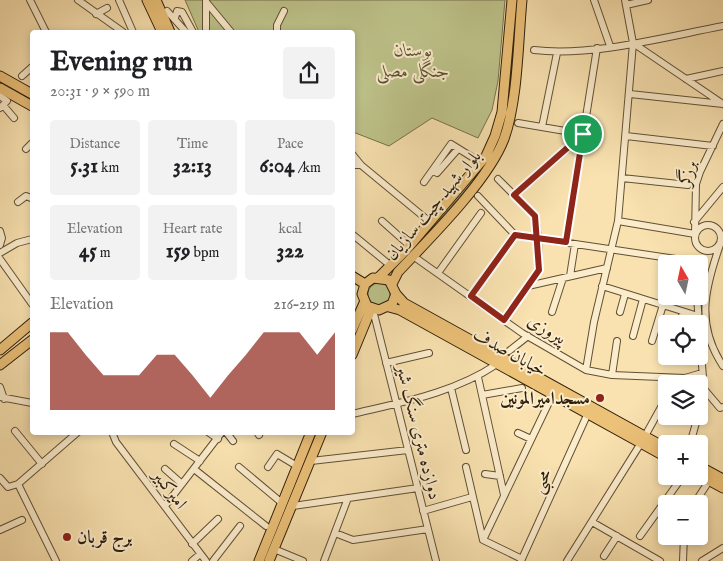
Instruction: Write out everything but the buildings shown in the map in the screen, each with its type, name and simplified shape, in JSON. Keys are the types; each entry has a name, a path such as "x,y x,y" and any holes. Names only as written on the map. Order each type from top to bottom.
{"main road":[{"name":"بلوار شهید چیت سازیان","path":"379,277 410,246 480,162 495,136 502,112 512,0"},
{"name":"بلوار شهید چیت سازیان","path":"392,284 398,272 472,189 494,160 504,139 511,114 522,0"},
{"path":"152,1 174,30"},
{"path":"152,1 162,15 169,30"},
{"path":"152,1 148,11 156,30"},
{"path":"162,15 162,30"},
{"path":"0,76 30,93"},
{"path":"0,88 30,105"},
{"path":"355,294 368,305 389,307 396,294 392,284 379,277 365,284"},
{"path":"355,278 365,284"},
{"path":"355,346 368,305 365,284"},
{"name":"خیابان صدف","path":"396,294 404,303 643,440 658,451"},
{"path":"355,325 368,305"},
{"name":"خیابان صدف","path":"389,307 400,310 588,413 643,440 658,445"},
{"path":"0,350 30,325"},
{"path":"0,365 30,342"},
{"path":"259,561 269,527 282,503 310,435"},
{"path":"269,561 321,435"},
{"path":"708,471 723,479"},
{"path":"709,481 723,488"},
{"path":"269,527 282,530"}],"street":[{"path":"30,0 45,30"},
{"path":"78,0 120,30"},
{"path":"119,0 132,30"},
{"path":"594,0 610,46"},
{"path":"586,370 602,286 618,221 633,43 625,2 648,0"},
{"path":"206,2 206,30"},
{"path":"206,2 229,30"},
{"path":"96,14 107,8"},
{"path":"175,18 177,11 182,12 192,30"},
{"path":"277,30 277,25 284,11"},
{"path":"162,15 175,18 184,30"},
{"path":"534,50 557,53 597,48 723,26"},
{"path":"633,43 723,104"},
{"path":"566,242 597,48"},
{"path":"542,127 557,53"},
{"path":"22,76 30,69"},
{"path":"686,80 723,71"},
{"path":"630,94 723,104"},
{"path":"0,96 7,101 2,107 14,118"},
{"path":"518,123 583,134"},
{"name":"برزگر","path":"695,234 696,184 723,124"},
{"path":"514,195 583,134"},
{"path":"626,136 712,146"},
{"path":"424,182 434,171 432,168 451,144 480,162"},
{"path":"26,149 30,145"},
{"path":"355,158 361,165 430,222"},
{"path":"355,165 361,165"},
{"path":"622,178 688,184"},
{"path":"498,179 535,216 538,238 539,270 504,320"},
{"path":"694,222 723,187"},
{"path":"18,202 26,196 30,197"},
{"path":"478,196 515,235 658,257"},
{"path":"438,273 481,213"},
{"path":"382,220 410,246"},
{"path":"618,221 695,234"},
{"path":"696,255 695,234 700,227 708,224 722,232 721,242 706,292 705,325 712,349 723,366"},
{"path":"0,231 2,238 0,246"},
{"path":"471,296 515,235"},
{"path":"355,236 391,266"},
{"path":"0,253 17,243 30,240"},
{"path":"695,242 700,249 708,251 716,249 721,242"},
{"path":"552,312 566,277 575,244"},
{"name":"پیروزی","path":"413,256 528,336 586,370 612,374 658,377"},
{"path":"0,259 30,301"},
{"path":"528,286 607,268"},
{"path":"602,286 658,303"},
{"path":"620,312 626,294"},
{"path":"632,336 644,299"},
{"name":"دوازده متری سنگ شیر","path":"368,305 386,363 436,561"},
{"path":"652,341 663,305 689,315"},
{"path":"509,351 528,336"},
{"path":"612,374 617,341"},
{"path":"386,363 429,353"},
{"path":"355,413 452,388 478,377 497,364"},
{"path":"694,375 702,372 702,365"},
{"path":"478,377 504,495"},
{"path":"0,387 2,398 30,403"},
{"path":"452,388 466,450"},
{"path":"482,395 522,388"},
{"path":"483,540 553,394"},
{"path":"708,394 720,408 723,408"},
{"name":"محبی","path":"522,560 588,413"},
{"path":"567,561 658,414"},
{"path":"15,430 42,464"},
{"path":"518,433 531,439"},
{"path":"0,478 8,487 18,484 75,435"},
{"name":"امیرکبیر","path":"113,435 116,442 199,555 206,561"},
{"path":"212,435 218,439"},
{"path":"164,506 220,435"},
{"path":"228,435 233,441"},
{"path":"174,444 200,461"},
{"path":"311,461 408,450"},
{"path":"268,467 277,454 297,466"},
{"path":"239,467 282,503"},
{"path":"466,467 483,540 522,560"},
{"path":"165,469 182,484"},
{"path":"194,469 269,527"},
{"path":"485,474 500,476"},
{"path":"700,495 709,481"},
{"path":"18,484 56,561"},
{"path":"640,536 677,485"},
{"path":"293,506 418,488"},
{"path":"424,511 472,497"},
{"path":"324,561 348,498"},
{"path":"192,544 218,518"},
{"path":"0,530 22,520"},
{"path":"592,522 660,561"},
{"path":"213,561 240,526"},
{"path":"335,533 353,540 428,529"},
{"path":"604,556 617,536"},
{"path":"683,561 684,545"},
{"path":"702,561 711,558 723,548"},
{"path":"274,549 304,561"},
{"path":"192,561 199,555"}],"green space":[{"name":"بوستان جنگلی مصلی","path":"185,0 505,0 498,81 492,110 478,138 432,118 389,146 355,133 355,30 198,30"},
{"path":"516,0 519,0 510,105 497,149 481,172 400,265 398,263 486,162 497,143"},
{"path":"379,283 389,290 390,294 383,304 379,305 369,298 368,294 375,284"}],"place":[{"name":"مسجدامیرالمونین","path":"600,398"},
{"name":"برج قربان","path":"67,537"}],"route":[{"path":"583,134 514,195 535,216 538,238 539,270 504,320 471,296 515,235 538,238 566,242 583,134"}]}
